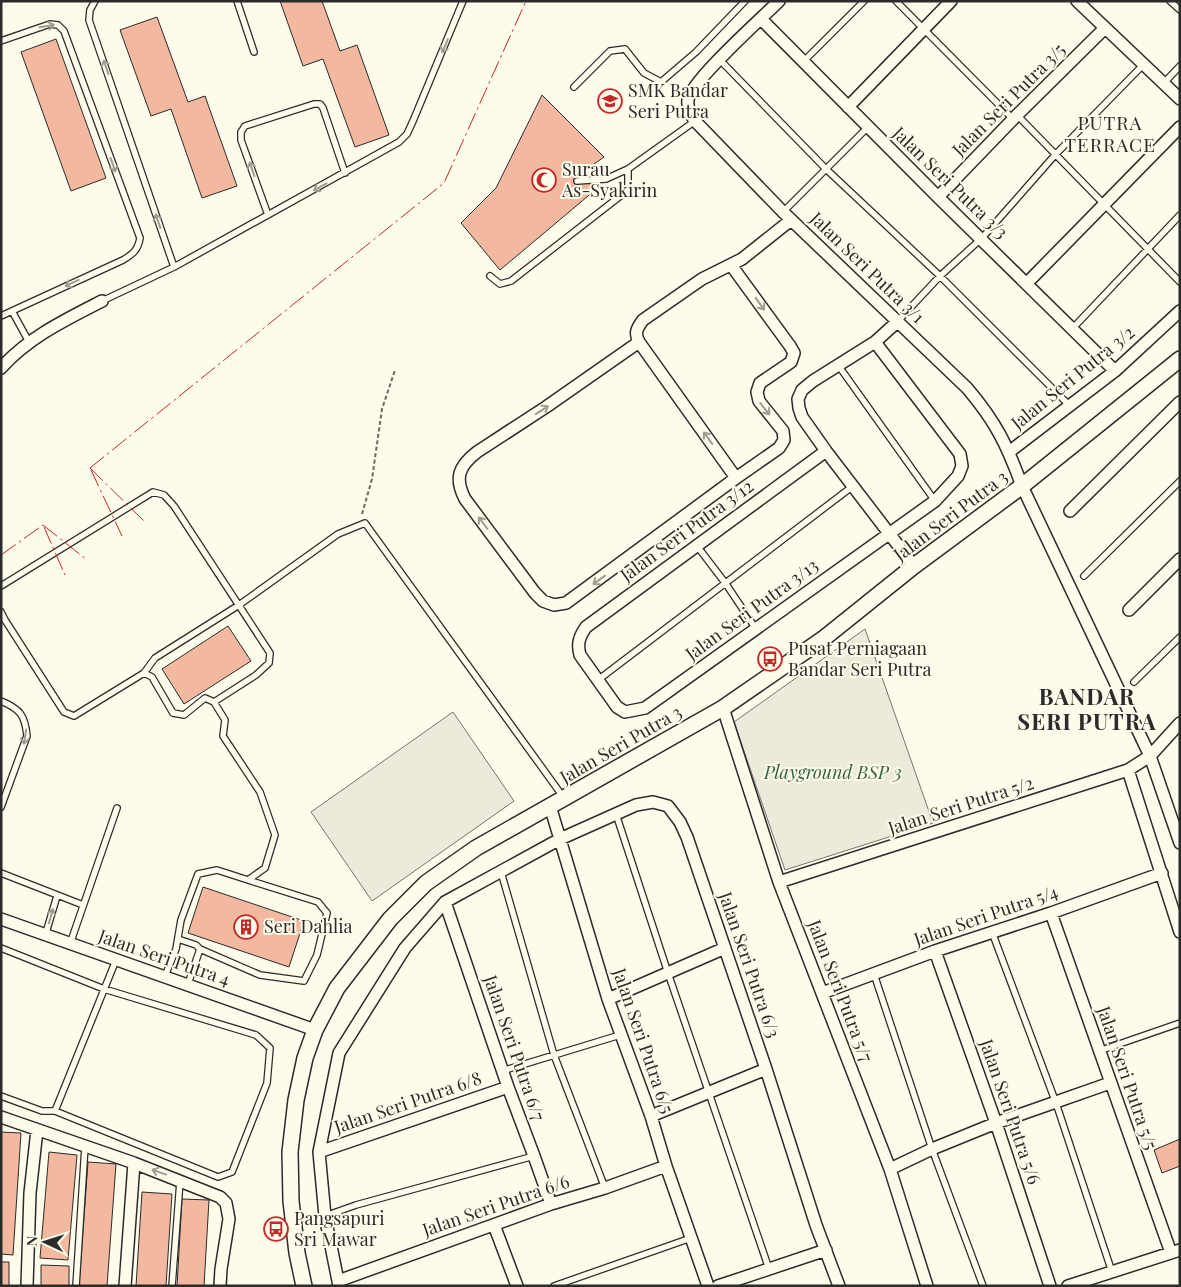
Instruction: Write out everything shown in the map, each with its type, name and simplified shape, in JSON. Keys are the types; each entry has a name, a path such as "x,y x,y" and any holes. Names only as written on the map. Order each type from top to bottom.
{"street":[{"path":"694,121 689,112 688,100 692,89 719,59 779,1"},
{"path":"848,107 951,1"},
{"path":"1077,1 1180,99"},
{"name":"Jalan Seri Putra 3/3","path":"761,19 802,62 1115,371"},
{"name":"Jalan Seri Putra 3/5","path":"938,197 1105,28"},
{"name":"Jalan Seri Putra 3/1","path":"694,121 787,216 967,388 984,408 998,429 1009,452 1022,486 1150,756 1180,843"},
{"path":"1027,283 1180,127"},
{"path":"736,478 638,342 636,336 637,328 643,320 702,279 742,259 787,216"},
{"path":"638,342 546,408 468,459 461,468 460,490 465,499 535,593 543,601 554,605 566,603 779,448 784,440 783,431 759,401 757,392 760,383 791,362 794,353 748,286 731,265"},
{"path":"1,368 29,342 54,325 102,301"},
{"name":"Jalan Seri Putra 3/2","path":"1009,452 1115,371 1180,311"},
{"path":"897,322 875,342 802,390 798,399 802,417 914,566"},
{"name":"Jalan Seri Putra 3/13","path":"578,646 580,655 617,707 625,712 645,708 935,501 958,476 962,466 960,454 875,342"},
{"name":"Jalan Seri Putra 3","path":"304,1286 297,1253 291,1201 290,1152 296,1100 305,1058 315,1030 337,988 390,919 426,883 476,848 723,708 824,639 914,566 1022,486 1180,359"},
{"path":"1070,511 1180,402"},
{"name":"Jalan Seri Putra 3/12","path":"578,646 580,636 586,627 826,451"},
{"path":"1129,610 1180,559"},
{"name":"Jalan Seri Putra 5/7","path":"723,708 779,882 890,1169 927,1286"},
{"name":"Jalan Seri Putra 5/2","path":"779,882 1128,770 1150,756 1180,723"},
{"path":"1128,770 1180,932"},
{"name":"Jalan Seri Putra 6/3","path":"445,902 560,839 636,805 653,802 668,806 680,822 687,837 839,1286"},
{"name":"Jalan Seri Putra 6/5","path":"550,806 608,999 651,1116 666,1166 708,1286"},
{"name":"Jalan Seri Putra 5/4","path":"822,993 935,951 1051,913 1162,873"},
{"path":"338,1284 325,1216 319,1152 339,1053 405,948 445,902"},
{"name":"Jalan Seri Putra 6/7","path":"445,902 550,1204"},
{"name":"Jalan Seri Putra 5/5","path":"1051,913 1110,1083 1175,1252"},
{"name":"Jalan Seri Putra 4","path":"1,919 315,1030"},
{"path":"608,999 725,948"},
{"name":"Jalan Seri Putra 5/6","path":"935,951 996,1123 1050,1286"},
{"path":"651,1116 766,1069"},
{"path":"890,1169 932,1149 996,1123 1110,1083"},
{"name":"Jalan Seri Putra 6/8","path":"319,1152 508,1087"},
{"path":"1,1117 85,1145 220,1197 226,1202 229,1219 220,1286"},
{"path":"26,1286 30,1193 37,1130"},
{"path":"125,1286 134,1163"},
{"name":"Jalan Seri Putra 6/6","path":"338,1284 550,1204 605,1188 666,1166"},
{"path":"494,1225 517,1286"},
{"path":"718,1286 826,1250"},
{"path":"1068,1286 1175,1252"}],"lane":[{"path":"95,1 90,10 90,20 174,267"},
{"path":"237,1 254,52"},
{"path":"102,301 174,267 399,142 407,134 463,1"},
{"path":"574,87 610,51 625,49 644,72 661,82 696,52 745,1"},
{"path":"802,62 864,1"},
{"path":"896,1 1055,155 1180,282"},
{"path":"1170,1 1180,10"},
{"path":"1,41 50,24 58,25 64,31 140,238 133,254 123,260 1,316"},
{"path":"719,59 826,169 940,276 1070,406"},
{"path":"897,322 940,276 982,238 1055,155 1144,65"},
{"path":"1163,84 1180,66"},
{"path":"268,216 241,140 240,132 245,126 314,104 320,104 345,173"},
{"path":"577,181 606,179 628,169 694,121"},
{"path":"787,216 826,169 868,127"},
{"path":"490,276 500,284 511,281 599,213 628,190 628,169"},
{"path":"1073,328 1180,215"},
{"path":"12,311 29,342"},
{"path":"838,366 935,501"},
{"path":"1084,576 1180,481"},
{"path":"597,681 853,486"},
{"path":"1,586 152,492 164,495 174,506 270,653 269,663 256,675 214,702"},
{"path":"1,612 64,712 74,716 144,673 155,658 239,605 338,534 365,524 564,799"},
{"path":"697,546 726,584 756,629"},
{"path":"1134,682 1180,637"},
{"path":"144,673 152,677 173,713 184,715 205,698 214,702 224,720 223,736 260,792 275,835 265,868 248,880"},
{"path":"1,701 14,706 23,715 27,736 1,807"},
{"path":"70,944 117,808"},
{"path":"616,814 668,974 769,1269"},
{"path":"165,976 178,939 181,920 198,874 218,870 318,902 327,913 317,955 304,981 260,975 200,949 196,945 178,939"},
{"path":"501,871 554,1055 605,1188"},
{"path":"1,873 83,906"},
{"path":"45,936 57,896"},
{"path":"992,932 1056,1103 1112,1272"},
{"path":"1,948 104,989 256,1035 270,1048 267,1083 232,1172 218,1177 55,1111 42,1112 1,1096"},
{"path":"188,984 200,949"},
{"path":"55,1111 116,960"},
{"path":"874,974 932,1149 983,1286"},
{"path":"1099,1052 1180,1023"},
{"path":"502,1070 620,1034"},
{"path":"76,1286 85,1145"},
{"path":"325,1216 356,1205 534,1156"},
{"path":"172,1286 180,1180"},
{"path":"554,1286 691,1238"}],"path":[{"path":"358,526 372,479 382,409 395,370"}],"green space":[{"name":"Playground BSP 3","path":"865,629 933,823 785,870 734,722"},
{"path":"453,712 514,801 372,901 311,812"}],"building":[{"path":"280,1 322,1 340,51 357,45 389,135 355,147 323,59 303,66"},
{"path":"157,17 188,102 205,96 237,186 202,198 171,109 151,116 120,30"},
{"path":"56,39 106,178 71,191 21,52"},
{"name":"Surau As-Syakirin","path":"542,95 604,157 583,172 594,191 500,270 461,223 496,188"},
{"path":"228,626 251,661 184,704 162,669"},
{"name":"Seri Dahlia","path":"203,887 304,921 289,967 188,933"},
{"path":"1,1132 21,1133 13,1255 1,1254"},
{"path":"1180,1139 1180,1166 1162,1173 1154,1150"},
{"path":"49,1152 77,1155 68,1260 40,1258"},
{"path":"88,1162 116,1164 107,1286 79,1286"},
{"path":"142,1192 172,1194 166,1286 136,1286"},
{"path":"182,1199 209,1200 204,1286 177,1286"},
{"path":"1,1262 9,1262 9,1286 1,1286"},
{"path":"41,1265 69,1266 69,1286 41,1286"}],"power":[{"path":"90,468 444,183 526,1"},
{"path":"90,468 144,521"},
{"path":"91,470 122,536"},
{"path":"43,525 87,560"},
{"path":"1,555 43,525"},
{"path":"44,527 65,575"}],"place":[{"name":"SMK Bandar Seri Putra","path":"610,101"},
{"name":"Surau As-Syakirin","path":"544,180"},
{"name":"Pusat Perniagaan Bandar Seri Putra","path":"770,659"},
{"name":"Seri Dahlia","path":"246,927"},
{"name":"Pangsapuri Sri Mawar","path":"276,1229"}],"district":[{"name":"PUTRA TERRACE","path":"1110,134"},
{"name":"BANDAR SERI PUTRA","path":"1087,710"}]}
